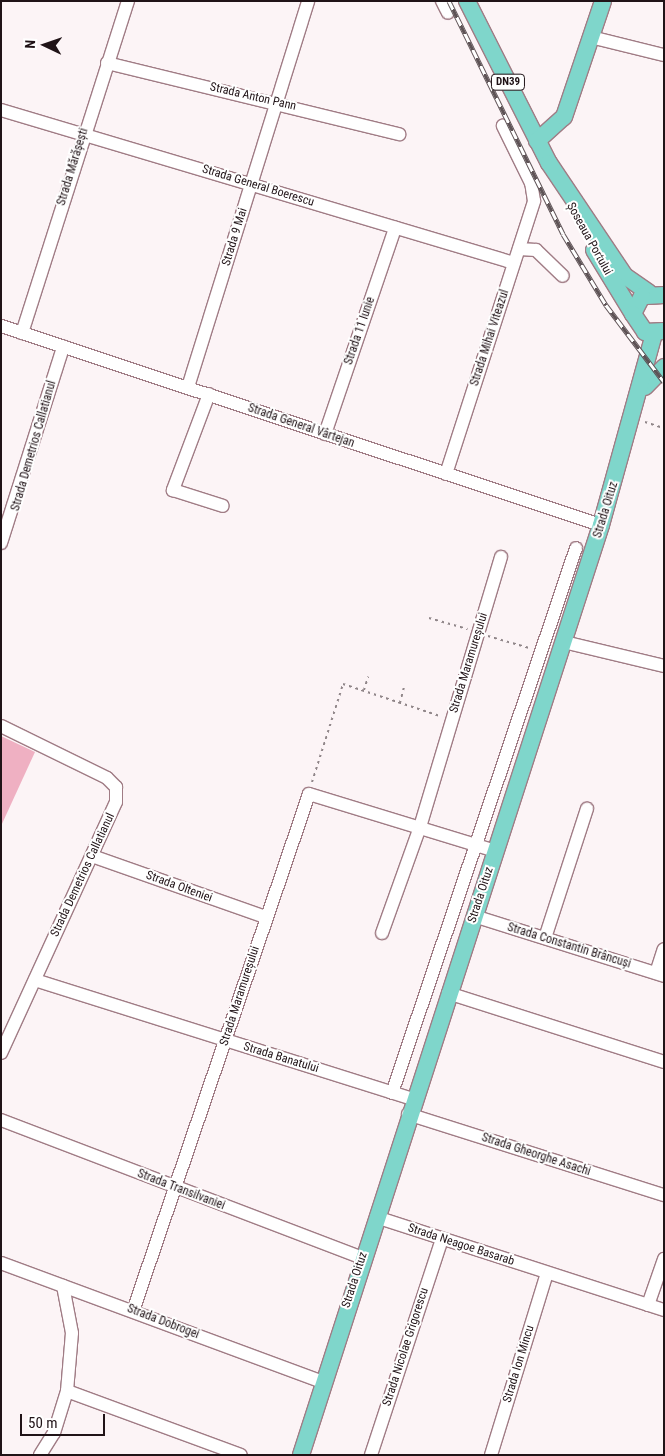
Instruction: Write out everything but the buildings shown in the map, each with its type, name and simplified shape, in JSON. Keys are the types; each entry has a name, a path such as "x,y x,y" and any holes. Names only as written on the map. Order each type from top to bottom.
{"main road":[{"name":"Șoseaua Portului","path":"467,1 586,238 633,314"},
{"path":"537,141 564,117 603,1"},
{"name":"Șoseaua Portului","path":"549,163 625,276 656,294"},
{"name":"DN39","path":"656,294 637,300 633,314 639,328 661,337"},
{"name":"Strada Oituz","path":"301,1455 410,1107 564,642 640,393 661,337"},
{"path":"640,393 664,367"}],"street":[{"name":"Strada Mărășești","path":"22,333 83,135 128,1"},
{"name":"Strada 9 Mai","path":"188,387 308,1"},
{"path":"442,1 448,13"},
{"path":"591,37 664,55"},
{"name":"Strada Anton Pann","path":"107,63 276,102 399,134"},
{"name":"Strada General Boerescu","path":"1,110 514,263"},
{"name":"Strada Mihai Viteazul","path":"446,474 534,201 532,184 503,126"},
{"name":"Strada 11 Iunie","path":"325,434 395,228"},
{"path":"519,250 536,250 563,276"},
{"name":"Strada General Vârtejan","path":"1,326 601,525"},
{"name":"Strada Demetrios Callatianul","path":"1,543 63,347"},
{"path":"209,394 173,490 223,506"},
{"path":"392,1093 576,548"},
{"name":"Strada Maramureșului","path":"382,933 420,827 502,557"},
{"path":"564,642 664,666"},
{"name":"Strada Demetrios Callatianul","path":"1,726 116,787 116,802 1,1053"},
{"path":"309,794 496,851"},
{"name":"Strada Maramureșului","path":"133,1311 309,794"},
{"path":"545,938 587,809"},
{"name":"Strada Olteniei","path":"92,856 266,918"},
{"name":"Strada Constantin Brâncuși","path":"474,916 660,975"},
{"path":"660,975 664,949"},
{"name":"Strada Banatului","path":"34,980 392,1093 410,1107"},
{"path":"448,993 664,1062"},
{"name":"Strada Gheorghe Asachi","path":"410,1107 664,1196"},
{"name":"Strada Transilvaniei","path":"1,1120 362,1258"},
{"name":"Strada Neagoe Basarab","path":"376,1217 664,1310"},
{"name":"Strada Nicolae Grigorescu","path":"370,1455 442,1239"},
{"path":"648,1305 664,1259"},
{"name":"Strada Dobrogei","path":"1,1263 323,1382"},
{"name":"Strada Ion Mincu","path":"491,1455 547,1273"},
{"path":"40,1455 54,1433 67,1391 72,1332 63,1286"},
{"path":"67,1391 241,1455"}],"path":[{"path":"633,418 664,428"},
{"path":"429,618 541,651"},
{"path":"364,690 368,677"},
{"path":"309,794 342,686 364,690 452,720"},
{"path":"400,703 404,687"}],"shaded area":[{"path":"1,736 35,752 1,826"}],"railway":[{"path":"449,1 563,234 606,305 664,382"}]}
